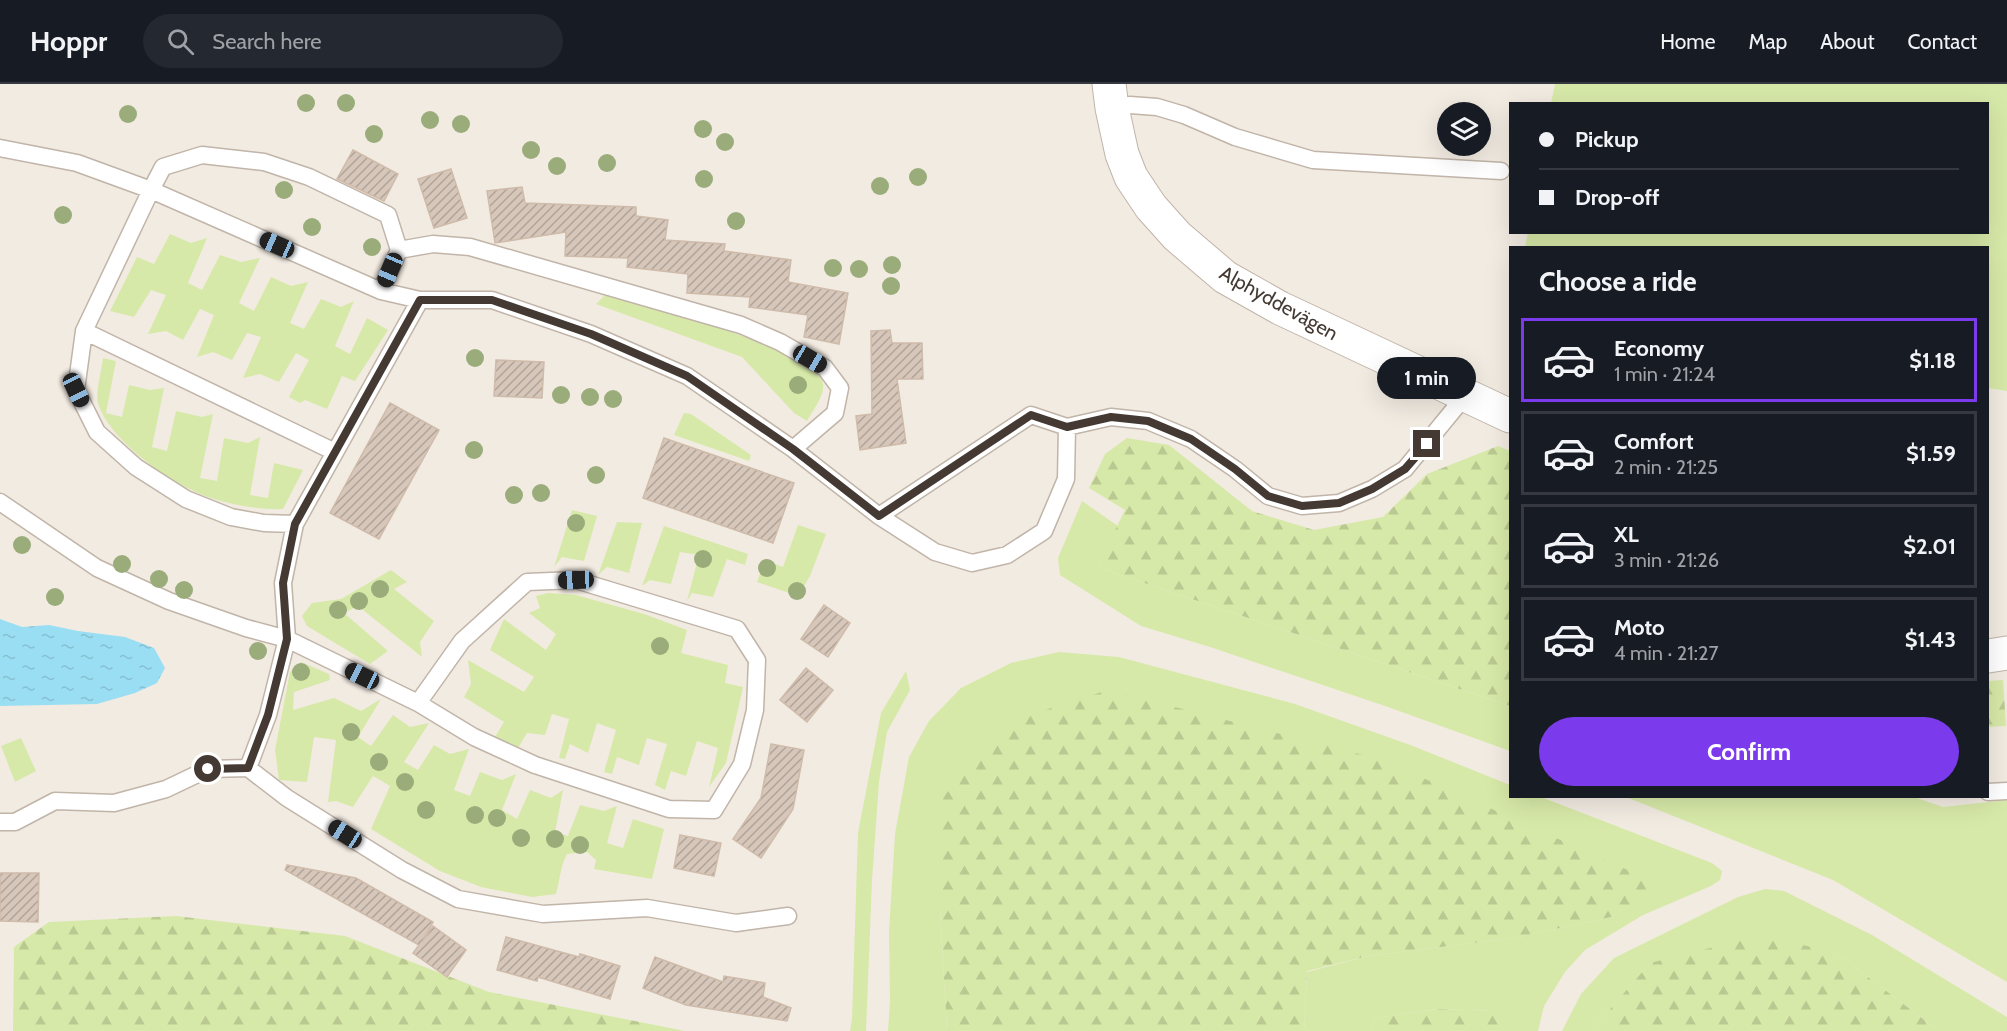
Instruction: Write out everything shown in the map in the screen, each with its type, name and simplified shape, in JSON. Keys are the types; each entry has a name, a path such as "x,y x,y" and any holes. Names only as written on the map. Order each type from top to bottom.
{"street":[{"name":"Alphyddevägen","path":"1111,96 1122,154 1131,177 1177,236 1225,277 1280,308 1509,416"},
{"path":"1989,656 2007,653"}],"lane":[{"path":"1111,96 1130,105 1157,107 1184,115 1235,137 1313,160 1501,171"},
{"path":"0,148 77,163 151,190 381,291 420,300 492,300 591,334 687,376 793,449 879,516 935,552 972,563 1007,555 1044,531 1066,478 1067,427"},
{"path":"295,524 264,523 231,517 186,499 136,467 97,432 76,390 84,331 163,167 202,155 264,162 309,177 388,215 399,250 381,291"},
{"path":"399,250 433,244 470,247 741,325 780,342 825,368 840,388 835,413 793,449"},
{"path":"248,768 268,715 287,639 283,583 295,524 420,300"},
{"path":"84,331 335,452"},
{"path":"879,516 1031,415 1067,427 1111,417 1148,421 1191,439 1235,469 1268,496 1302,506 1339,503 1372,489 1405,469 1465,396"},
{"path":"0,502 97,568 169,601 246,628 287,639 418,703 474,737 535,765 669,809 714,810 742,764 755,710 757,660 737,629 576,580 527,582 462,641 418,703"},
{"path":"0,822 15,822 55,801 114,803 165,789 208,769 248,768 287,798 402,870 458,899 543,914 647,908 736,923 789,916"},
{"path":"1989,792 2007,791"}],"green space":[{"path":"1555,84 2007,84 2007,391 1989,388 1989,246 1525,246 1528,234 1989,234 1989,102 1551,102"},
{"path":"170,234 191,243 207,238 188,283 202,290 220,255 241,262 260,258 239,303 254,311 271,277 291,286 308,282 290,323 304,329 321,299 341,307 354,301 335,346 350,354 367,318 388,330 355,381 342,376 327,409 305,400 300,403 289,397 309,360 296,353 279,382 260,374 243,378 261,337 247,333 232,360 213,352 197,357 214,315 200,309 183,340 166,331 148,334 166,295 151,290 134,317 110,311 137,257 154,264"},
{"path":"607,293 722,329 793,357 809,367 822,380 823,388 818,403 807,421 794,413 742,357 596,304"},
{"path":"103,358 116,361 106,413 122,417 129,385 150,390 164,388 152,447 167,451 176,411 202,417 213,414 200,478 217,481 224,438 248,443 260,437 250,495 268,498 274,463 303,470 283,509 265,509 229,503 196,492 162,473 129,447 104,418 98,403"},
{"path":"684,413 691,414 751,455 749,461 674,435"},
{"path":"1127,438 1169,445 1252,511 1314,530 1383,517 1427,474 1498,446 1509,451 1509,706 1097,567 1125,510 1089,488 1105,454"},
{"path":"1082,501 1118,526 1097,567 1509,706 1509,751 1388,707 1141,626 1060,575 1058,558"},
{"path":"572,510 597,516 584,561 562,557 554,567"},
{"path":"617,522 642,523 629,573 607,567 598,575"},
{"path":"798,525 826,534 810,576 798,596 757,582 765,560 783,567"},
{"path":"664,526 748,554 745,565 727,559 713,597 692,593 687,601 699,555 680,552 671,584 650,580 642,586"},
{"path":"391,570 407,582 394,589 434,621 420,642 422,657 358,606 344,613 388,651 370,664 307,626 302,616 312,603 341,599"},
{"path":"548,593 576,595 644,614 687,630 681,653 728,665 725,683 743,687 726,763 709,787 718,748 697,741 686,776 671,771 665,790 655,785 667,744 647,738 639,765 617,757 612,774 604,772 616,730 597,723 588,753 570,744 565,759 559,758 569,719 552,714 545,735 527,733 518,748 495,737 504,722 464,697 471,684 468,660 524,692 534,677 490,650 504,619 546,650 556,634 529,613 540,608 536,596"},
{"path":"1059,652 1119,657 1295,704 1413,746 1509,785 1509,798 1544,798 1712,863 1722,871 1720,880 1643,915 1585,950 1565,972 1544,1006 1538,1031 1503,1031 1494,1011 1438,1009 1375,1018 1370,1031 1304,1031 1307,972 1368,956 1514,938 1611,917 1660,885 940,910 947,1031 888,1031 889,931 895,834 909,757 929,721 961,688 1011,663"},
{"path":"301,662 329,674 330,680 294,692 293,710 334,698 361,711 381,699 358,737 371,746 393,715 410,727 429,723 404,762 418,770 434,745 450,754 469,749 454,790 470,796 480,772 502,780 516,774 502,810 517,819 530,790 551,798 563,790 555,832 568,836 580,805 604,811 617,806 607,843 623,848 633,819 664,829 652,879 594,869 596,860 587,852 567,854 561,869 556,894 532,897 481,887 440,871 371,829 390,786 373,776 353,807 336,801 328,802 336,740 314,737 307,782 279,780 275,750 290,672"},
{"path":"906,671 910,690 887,732 879,782 872,880 866,1031 850,1031 858,833 881,713"},
{"path":"2003,680 2006,726 1989,727 1989,681"},
{"path":"1108,690 1383,760 1661,885 1611,917 1514,938 1368,956 1307,971 1304,1031 947,1031 940,910 943,797 1014,720"},
{"path":"21,738 36,771 15,782 1,746"},
{"path":"1628,798 1917,798 1943,807 2007,800 2007,982 1833,880"},
{"path":"1765,889 1784,891 1872,935 2007,1017 2007,1031 1939,1031 1836,953 1650,963 1591,1031 1562,1031 1581,994 1614,958 1738,897"},
{"path":"176,916 345,936 489,992 685,1031 13,1031 14,947 49,922"},
{"path":"1762,935 1836,953 1939,1031 1591,1031 1650,963"},
{"path":"1438,1009 1495,1011 1503,1031 1370,1031 1375,1018"}],"water":[{"path":"0,619 22,627 49,625 125,637 154,648 165,668 157,683 135,693 97,704 0,706"}],"building":[{"path":"353,150 398,174 384,201 337,179"},
{"path":"451,169 467,218 434,228 418,179"},
{"path":"522,187 525,203 636,207 636,216 668,220 665,240 725,244 724,251 791,260 788,282 848,293 839,344 804,337 808,315 749,307 750,297 687,293 688,274 627,267 628,258 565,256 566,232 495,243 487,191"},
{"path":"890,330 892,343 922,343 923,379 897,379 906,443 860,450 856,416 872,414 871,331"},
{"path":"496,360 544,362 542,398 494,396"},
{"path":"390,403 439,430 379,539 330,513"},
{"path":"664,438 794,483 773,543 643,498"},
{"path":"824,605 850,623 828,657 801,639"},
{"path":"806,668 833,690 807,722 780,700"},
{"path":"771,744 804,750 793,809 761,858 733,839 761,798"},
{"path":"680,835 721,843 714,876 674,868"},
{"path":"287,865 356,878 433,922 422,942 433,926 466,950 447,977 413,953 419,945 285,870"},
{"path":"0,873 39,873 38,922 0,921"},
{"path":"506,937 620,966 610,999 538,977 537,981 497,970"},
{"path":"655,957 723,982 724,976 765,983 763,997 791,1008 787,1021 686,1005 643,988"}],"route":[{"path":"208,769 248,768 268,715 287,639 283,583 295,524 420,300 492,300 591,334 687,376 793,449 879,516 1031,415 1067,427 1111,417 1148,421 1191,439 1235,469 1268,496 1302,506 1339,503 1372,489 1405,469 1427,444"}]}
